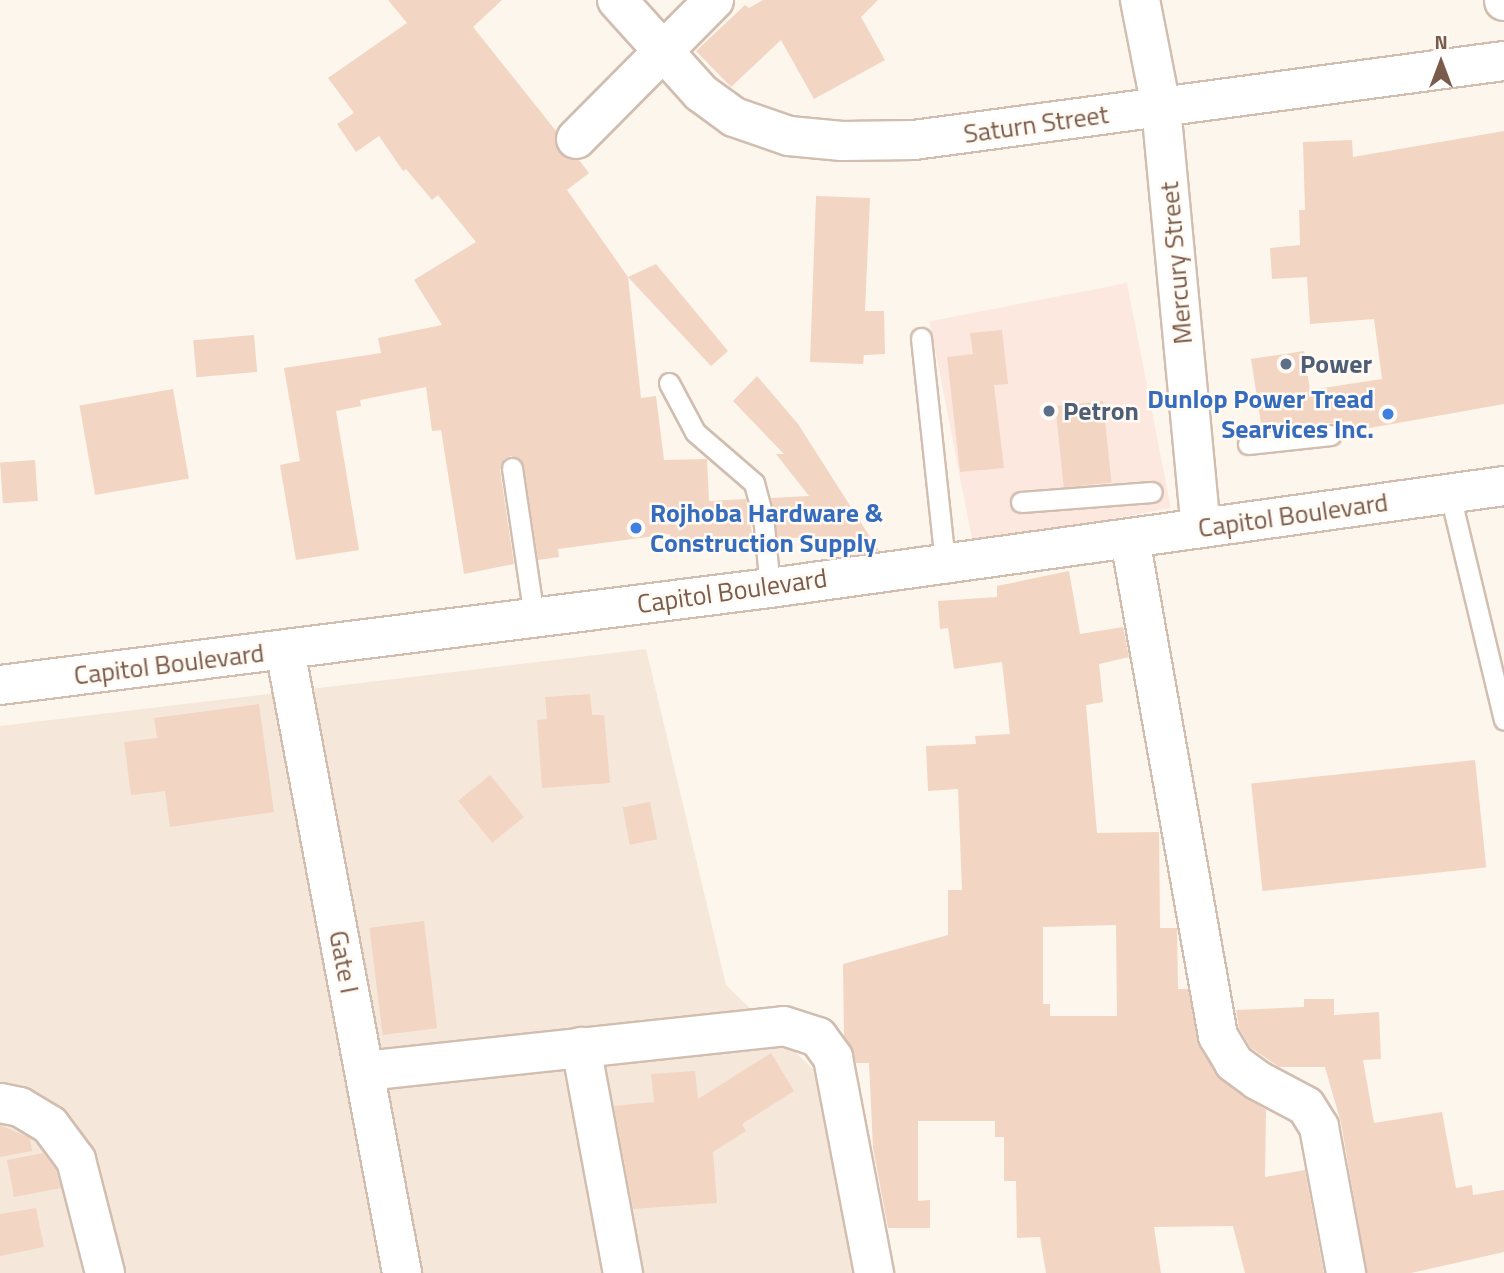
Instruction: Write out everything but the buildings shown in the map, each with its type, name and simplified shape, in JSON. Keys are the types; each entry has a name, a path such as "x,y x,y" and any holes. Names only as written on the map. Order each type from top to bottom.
{"street":[{"name":"Saturn Street","path":"617,0 701,93 734,117 789,136 842,141 914,140 1504,61"},
{"path":"576,139 714,0"},
{"name":"Mercury Street","path":"1140,0 1161,107 1201,528"},
{"name":"Capitol Boulevard","path":"0,685 770,587 1504,486"},
{"path":"1130,539 1218,1036 1234,1063 1306,1106 1319,1127 1346,1273"},
{"name":"Gate I","path":"285,650 401,1273"},
{"path":"365,1071 784,1026 818,1037 834,1058 874,1273"},
{"path":"580,1047 623,1273"},
{"path":"0,1103 20,1107 50,1125 76,1160 105,1273"}],"lane":[{"path":"922,338 945,561"},
{"path":"669,383 695,432 754,483 763,516 770,587"},
{"path":"1248,444 1331,435"},
{"path":"512,468 534,617"},
{"path":"1021,502 1152,492"},
{"path":"1450,495 1504,720"}],"shaded area":[{"name":"Petron","path":"1127,283 1171,508 973,546 930,321"},
{"path":"646,649 726,985 818,1074 865,1273 0,1273 0,726"}],"place":[{"name":"Power","path":"1286,364"},
{"name":"Petron","path":"1049,411"},
{"name":"Dunlop Power Tread Searvices Inc.","path":"1388,414"},
{"name":"Rojhoba Hardware & Construction Supply","path":"636,528"}]}
